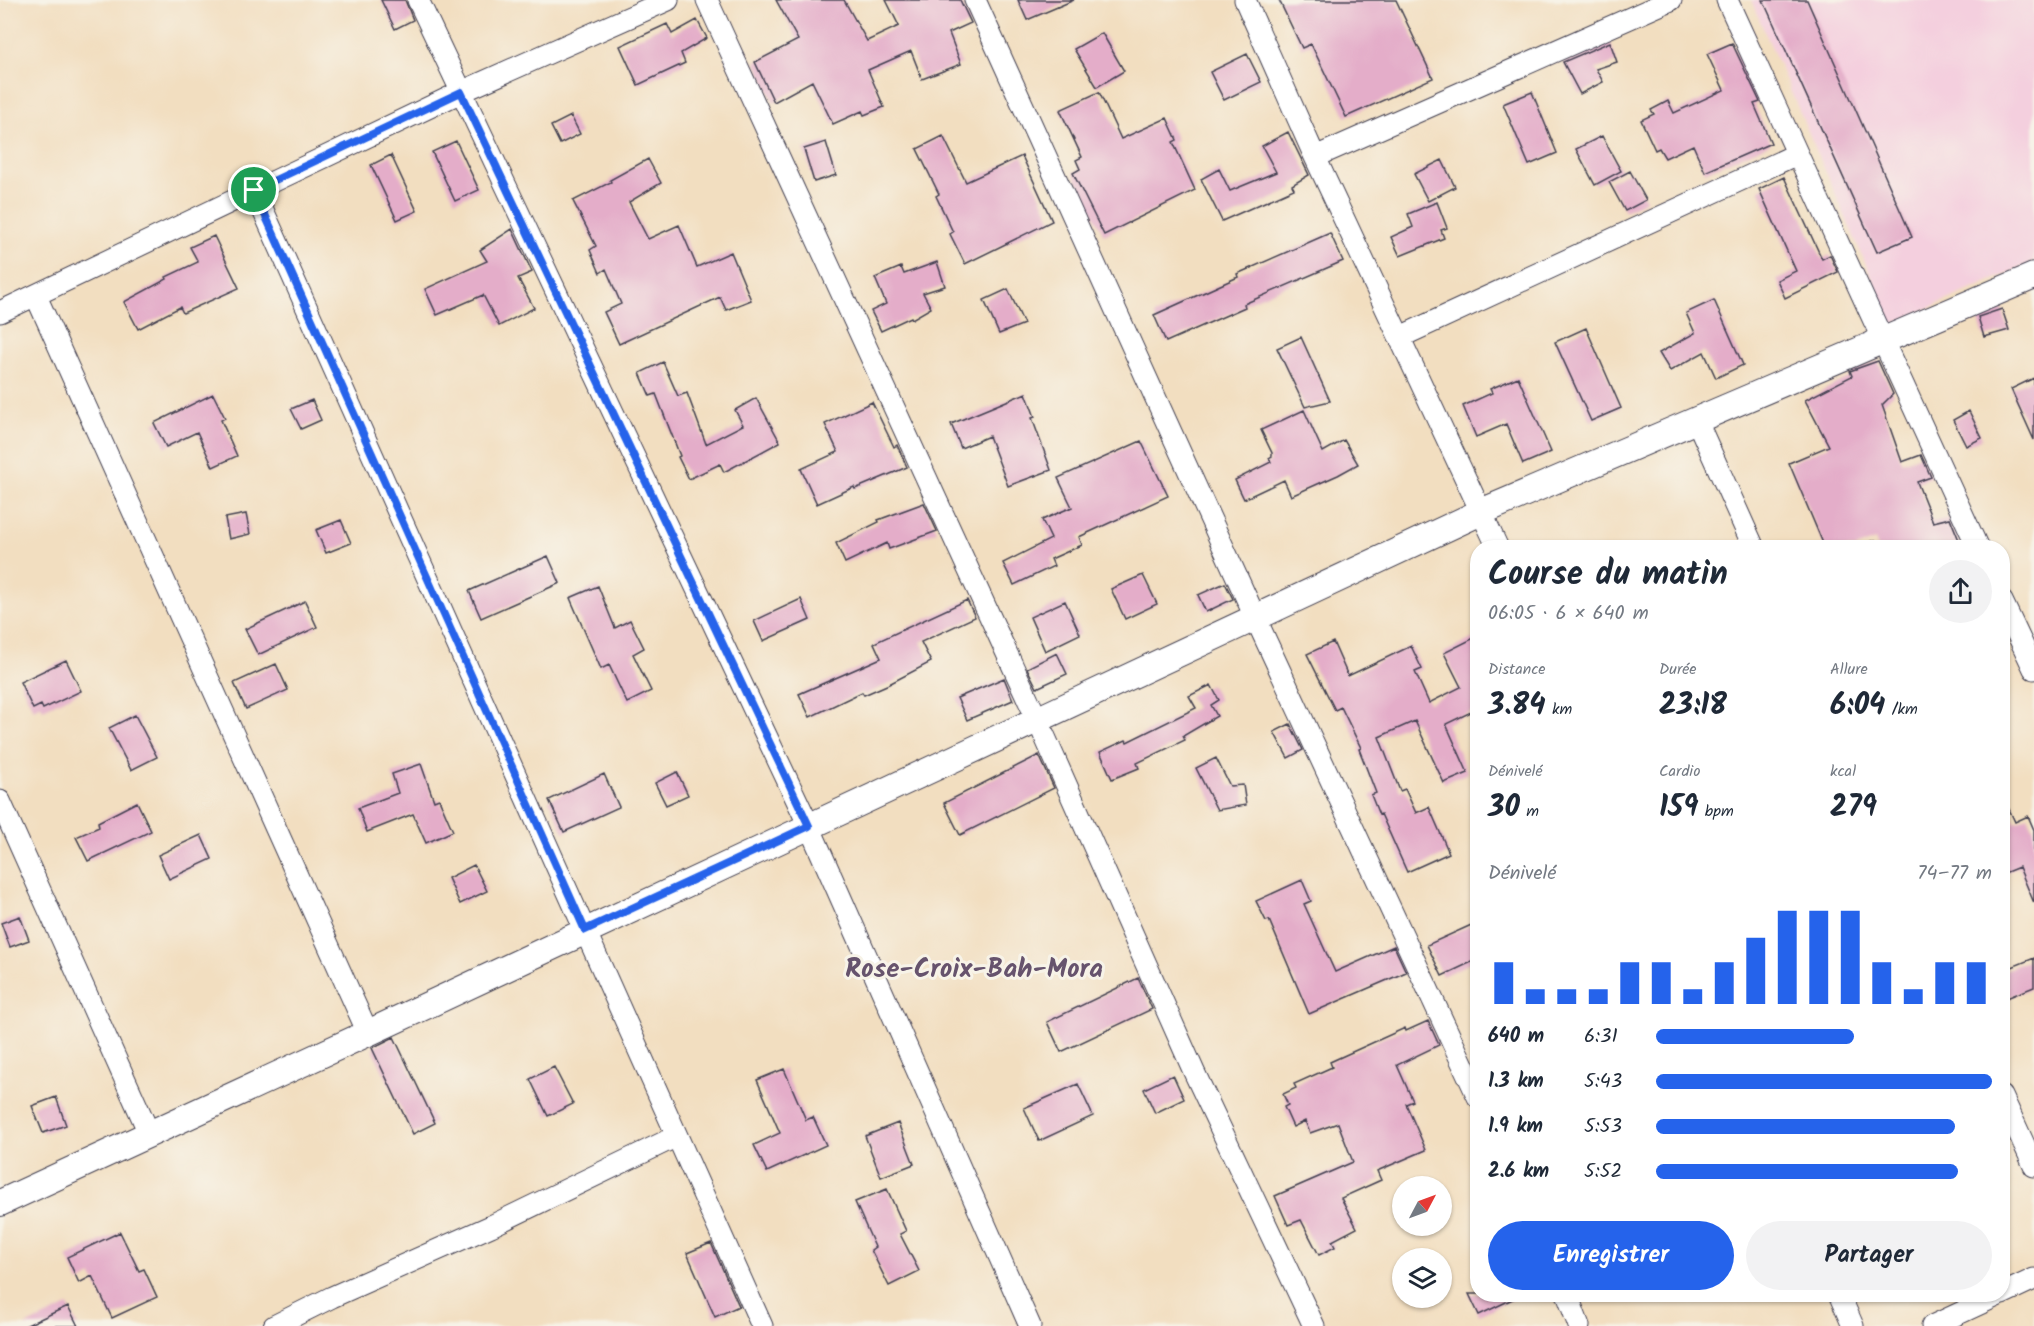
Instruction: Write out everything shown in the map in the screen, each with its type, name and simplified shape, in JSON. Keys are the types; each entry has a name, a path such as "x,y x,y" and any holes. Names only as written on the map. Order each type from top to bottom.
{"street":[{"path":"418,0 809,826 1030,1326"},
{"path":"0,312 461,92 668,0"},
{"path":"707,0 1037,719 1195,1074 1314,1326"},
{"path":"975,0 1255,617 1470,1080"},
{"path":"1245,0 1315,157 1494,540"},
{"path":"1315,157 1671,0"},
{"path":"1727,0 1974,540"},
{"path":"1400,337 1797,154"},
{"path":"254,190 762,1326"},
{"path":"0,1203 1481,512 1881,339 2034,276"},
{"path":"36,296 368,1033"},
{"path":"1696,419 1750,540"},
{"path":"2010,618 2034,669"},
{"path":"0,801 149,1132"},
{"path":"2010,1114 2034,1166"},
{"path":"274,1326 333,1296 491,1226 677,1136"},
{"path":"2010,1290 2034,1280"},
{"path":"1570,1302 1579,1326"},
{"path":"1842,1302 1852,1326"},
{"path":"1932,1326 1984,1302"}],"shaded area":[{"path":"1751,0 2034,0 2034,262 1892,324"}],"building":[{"path":"381,0 405,0 413,20 395,29"},
{"path":"776,0 844,0 867,41 899,26 886,0 960,0 971,23 949,33 961,64 922,79 911,51 868,70 884,107 864,115 862,111 833,124 812,81 774,102 755,62 798,40"},
{"path":"1018,0 1074,0 1027,20"},
{"path":"1279,0 1396,0 1433,78 1346,117 1311,44 1302,48"},
{"path":"1763,0 1807,0 1912,237 1877,252"},
{"path":"697,20 707,38 681,53 685,63 638,85 620,46 667,24 672,34"},
{"path":"1102,33 1124,71 1097,87 1074,49"},
{"path":"1610,42 1617,62 1596,69 1603,82 1580,94 1563,62"},
{"path":"1732,43 1760,102 1754,104 1771,143 1705,172 1693,145 1665,158 1659,148 1655,150 1641,120 1654,114 1651,110 1668,101 1674,113 1724,90 1707,54"},
{"path":"1247,54 1261,82 1224,100 1210,72"},
{"path":"1099,92 1121,139 1167,118 1177,140 1173,142 1195,190 1104,235 1073,173 1080,169 1076,160 1082,157 1060,110"},
{"path":"1532,92 1557,153 1529,165 1503,104"},
{"path":"571,116 580,134 560,144 551,126"},
{"path":"1288,132 1309,175 1292,185 1294,189 1222,221 1201,179 1219,169 1230,191 1276,172 1262,146"},
{"path":"943,136 966,182 1022,156 1052,221 965,264 950,234 953,232 936,196 939,194 917,149"},
{"path":"1602,136 1621,171 1595,185 1576,149"},
{"path":"456,141 479,190 455,201 432,152"},
{"path":"826,142 836,175 814,182 804,149"},
{"path":"391,155 417,211 397,220 371,165"},
{"path":"648,159 661,183 629,202 648,239 679,225 697,267 731,252 751,300 726,310 720,297 619,344 604,312 621,304 606,269 600,273 590,250 596,246 573,201 611,182 610,180"},
{"path":"1442,160 1455,187 1428,201 1414,174"},
{"path":"1630,171 1646,200 1625,211 1609,182"},
{"path":"1784,177 1822,259 1830,255 1838,272 1785,298 1777,280 1796,271 1759,189"},
{"path":"1437,202 1447,228 1441,230 1444,238 1400,256 1391,237 1413,227 1408,214"},
{"path":"512,229 532,272 518,278 534,308 499,326 483,295 437,315 425,289 487,261 480,250"},
{"path":"1330,233 1343,261 1244,304 1245,307 1166,342 1154,315 1238,277 1237,274"},
{"path":"214,236 239,288 183,313 180,307 138,329 124,302 167,279 166,277 198,262 190,247"},
{"path":"937,262 945,286 923,293 931,308 912,319 911,317 881,331 871,311 886,304 875,278 901,267 904,274"},
{"path":"1008,289 1024,324 999,334 984,300"},
{"path":"1714,300 1743,365 1716,378 1704,352 1670,371 1659,353 1695,333 1686,313"},
{"path":"2002,309 2009,330 1984,337 1978,317"},
{"path":"1586,328 1621,408 1591,421 1555,342"},
{"path":"1301,337 1330,401 1305,407 1277,348"},
{"path":"1878,361 1893,394 1882,405 1902,462 1921,455 1931,477 1917,482 1933,522 1950,518 1959,540 1822,540 1789,463 1829,446 1805,400 1852,376 1850,371"},
{"path":"663,362 678,396 687,393 706,444 743,425 735,410 756,398 780,442 724,472 720,464 689,479 678,457 680,456 656,394 650,396 640,373"},
{"path":"1518,377 1551,452 1523,464 1506,424 1476,437 1463,406 1492,393 1490,389"},
{"path":"2034,378 2034,440 2011,389"},
{"path":"1026,393 1035,417 1032,418 1051,470 1008,486 989,436 961,448 951,424"},
{"path":"213,394 225,418 221,420 237,456 213,467 197,432 166,447 154,423"},
{"path":"312,400 321,420 301,429 291,409"},
{"path":"872,402 894,447 897,445 907,467 817,504 801,469 838,452 825,424"},
{"path":"1304,410 1323,452 1344,440 1358,464 1291,496 1284,480 1244,499 1235,480 1271,462 1269,458 1272,453 1261,430"},
{"path":"1969,411 1982,438 1966,446 1953,420"},
{"path":"1141,441 1168,496 1079,537 1082,545 1051,559 1054,566 1014,585 1003,563 1051,539 1042,520 1072,507 1058,478"},
{"path":"924,503 937,531 889,549 887,543 845,563 836,543 879,522 878,520"},
{"path":"246,514 250,534 229,539 225,518"},
{"path":"341,520 351,543 326,553 316,530"},
{"path":"548,556 560,583 481,618 469,591"},
{"path":"1143,575 1157,604 1125,619 1111,589"},
{"path":"1225,583 1233,599 1206,612 1198,595"},
{"path":"598,586 615,628 630,620 644,648 633,654 651,691 627,703 609,665 601,669 570,598"},
{"path":"801,599 810,620 763,641 754,621"},
{"path":"967,600 975,617 921,642 931,662 889,684 864,695 862,692 810,717 799,694 881,658 874,643"},
{"path":"305,601 317,627 258,655 245,629"},
{"path":"1065,601 1080,634 1045,651 1030,617"},
{"path":"1470,640 1470,712 1446,724 1468,773 1444,783 1415,721 1379,737 1400,791 1405,789 1416,813 1429,807 1449,853 1407,872 1371,795 1376,793 1359,749 1361,748 1341,707 1335,710 1307,654 1333,642 1348,676 1411,646 1422,669 1415,672 1429,703 1461,687 1444,653"},
{"path":"1057,653 1067,674 1037,688 1027,668"},
{"path":"66,660 81,691 43,709 41,705 33,709 20,682"},
{"path":"276,664 288,690 246,709 234,683"},
{"path":"1004,678 1013,700 967,720 957,698"},
{"path":"1211,685 1219,700 1211,705 1217,716 1183,736 1185,740 1137,763 1139,768 1112,779 1100,752 1126,740 1127,742 1196,708 1189,696"},
{"path":"135,715 157,757 131,770 109,728"},
{"path":"1290,724 1303,750 1288,758 1274,732"},
{"path":"1039,755 1054,788 960,835 944,803"},
{"path":"1216,758 1230,786 1243,785 1246,805 1217,810 1196,768"},
{"path":"421,764 434,801 439,799 453,831 426,843 413,814 367,832 358,808 398,793 392,774"},
{"path":"677,772 688,795 666,805 655,783"},
{"path":"604,774 619,807 564,832 549,800"},
{"path":"137,802 151,831 88,861 76,837 99,827 98,822"},
{"path":"2010,811 2015,822 2028,816 2034,830 2034,903 2019,867 2010,871"},
{"path":"201,835 212,859 169,879 158,855"},
{"path":"474,865 487,891 460,904 448,878"},
{"path":"1302,880 1311,901 1304,904 1335,972 1394,946 1406,972 1309,1014 1269,920 1266,921 1256,901"},
{"path":"20,916 29,940 10,947 1,923"},
{"path":"1470,926 1470,963 1442,976 1427,945"},
{"path":"2034,958 2034,987 2010,997 2010,968"},
{"path":"1138,978 1152,1009 1061,1052 1047,1022"},
{"path":"1428,1021 1439,1045 1397,1065 1413,1101 1406,1104 1426,1150 1377,1171 1381,1180 1341,1198 1357,1228 1332,1241 1335,1247 1319,1255 1301,1220 1288,1225 1275,1196 1353,1162 1338,1123 1310,1133 1305,1121 1293,1127 1284,1107 1288,1105 1283,1094 1296,1088 1294,1084 1332,1067 1330,1062 1405,1028 1406,1031"},
{"path":"394,1037 435,1123 413,1134 372,1048"},
{"path":"554,1067 573,1104 548,1116 530,1079"},
{"path":"784,1069 806,1120 813,1117 826,1145 767,1172 754,1145 780,1133 757,1080"},
{"path":"1173,1075 1184,1099 1155,1113 1144,1089"},
{"path":"1078,1084 1093,1116 1039,1141 1024,1108"},
{"path":"56,1097 66,1125 43,1133 32,1106"},
{"path":"898,1123 914,1164 881,1177 865,1136"},
{"path":"887,1189 906,1231 900,1234 919,1271 889,1286 871,1250 875,1247 855,1202"},
{"path":"120,1232 139,1271 144,1269 157,1297 112,1318 92,1276 79,1283 67,1257"},
{"path":"711,1243 739,1306 715,1317 687,1253"},
{"path":"1473,1302 1506,1302 1479,1315"},
{"path":"68,1306 78,1326 25,1326"}],"district":[{"name":"Rose-Croix-Bah-Mora","path":"974,969"}],"route":[{"path":"461,92 809,826 585,930 254,190 461,92"}]}
